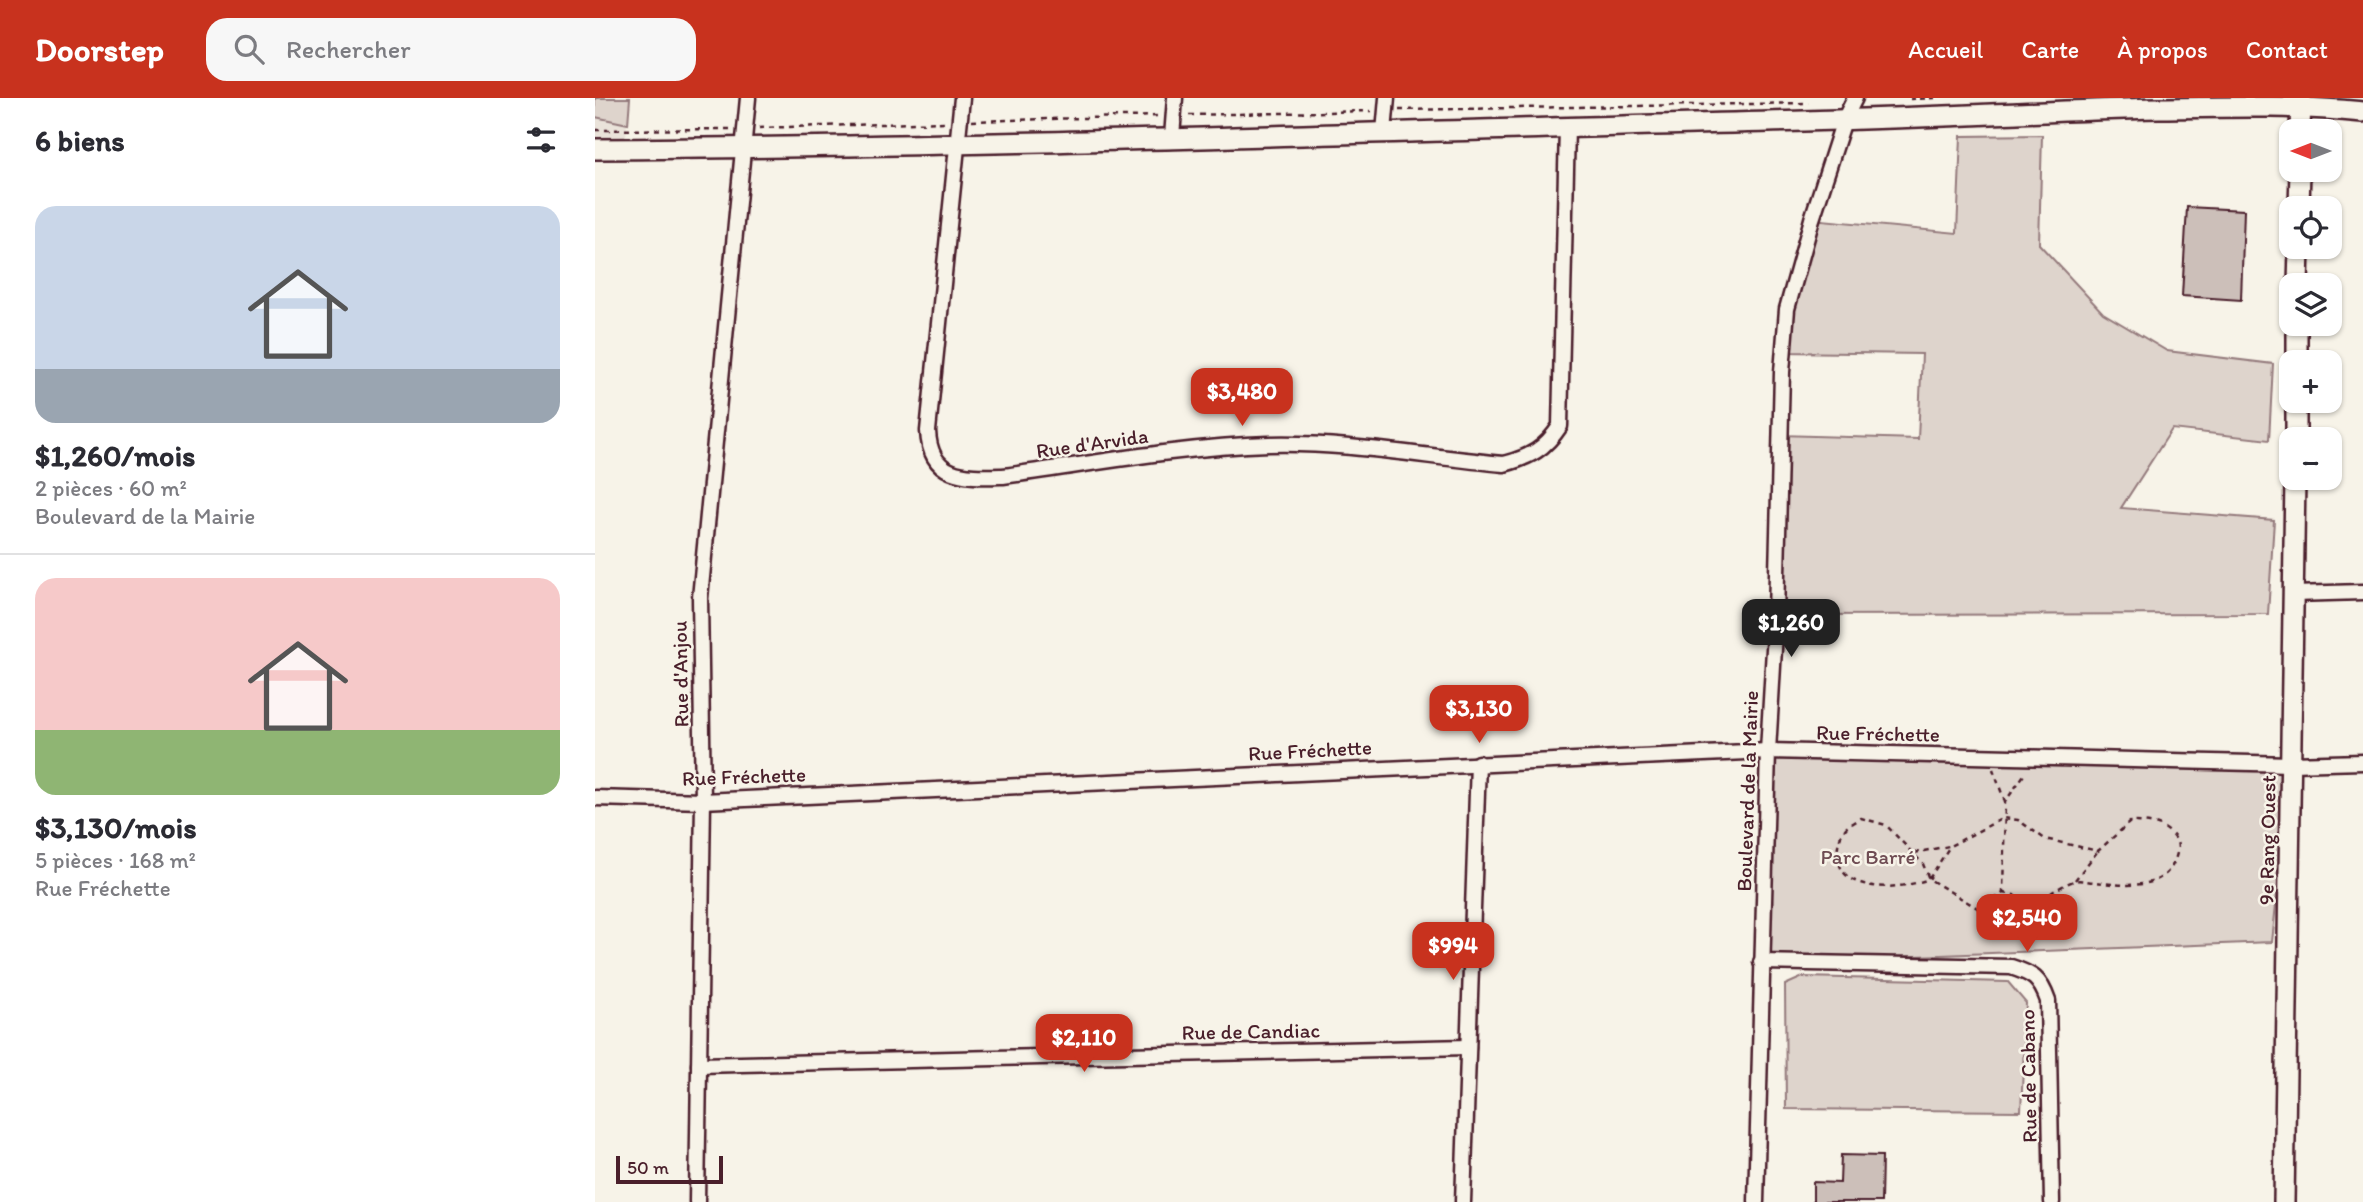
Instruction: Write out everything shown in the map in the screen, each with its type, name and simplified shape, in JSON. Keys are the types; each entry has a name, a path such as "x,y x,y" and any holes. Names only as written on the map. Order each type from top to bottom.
{"street":[{"name":"Rue d'Anjou","path":"697,1202 703,801 700,598 703,537 748,98"},
{"name":"Rue d'Arvida","path":"963,98 928,431 929,452 944,470 968,477 1003,476 1210,448 1270,444 1324,445 1503,464 1529,457 1549,443 1560,426 1567,127"},
{"path":"1172,137 1175,98"},
{"name":"Boulevard de la Mairie","path":"1756,1202 1768,751 1787,309 1812,219 1844,120 1855,98"},
{"path":"595,149 745,138 959,143 1844,120 2301,102 2363,112"},
{"path":"1384,132 1386,104"},
{"name":"9e Rang Ouest","path":"2284,1202 2295,490"},
{"path":"2293,594 2363,592"},
{"name":"Rue Fréchette","path":"595,798 703,801 1478,762 1768,751 2291,764 2363,762"},
{"path":"1463,1202 1478,762"},
{"name":"Rue de Cabano","path":"1761,962 2011,967 2028,972 2042,983 2048,1000 2052,1202"},
{"name":"Rue de Candiac","path":"699,1065 1468,1047"}],"path":[{"path":"1902,100 1938,98"},
{"path":"595,130 745,138 961,122 1174,116 1386,104 1812,103"},
{"path":"1989,757 2005,802 2003,893"},
{"path":"2005,802 2036,758"},
{"path":"1950,846 1929,878 1891,887 1851,880 1841,869 1836,849 1846,828 1861,818 1886,825 1914,853 1929,878 1979,909 1990,926 1999,933 2021,926 2027,910 2075,880 2098,851 2130,822 2149,822 2165,828 2177,839 2178,850 2165,877 2154,883 2124,886 2075,880"},
{"path":"1914,853 1950,846 2003,818 2018,820 2045,839 2098,851"},
{"path":"1979,909 2003,893 2014,895 2027,910"}],"shaded area":[{"path":"595,98 629,98 625,149 595,149"}],"green space":[{"path":"595,98 630,98 628,124 595,117"},
{"path":"2042,135 2039,244 2103,313 2167,351 2273,364 2269,440 2172,429 2121,508 2274,520 2268,614 1776,615 1780,435 1918,439 1922,354 1784,352 1812,219 1957,233 1961,136"},
{"name":"Parc Barré","path":"1768,751 2291,764 2272,942 1761,962"},
{"path":"1803,977 2008,982 2026,1003 2021,1111 1786,1109 1785,985"}],"building":[{"path":"2187,207 2244,210 2241,300 2182,296"},
{"path":"1841,1155 1882,1156 1881,1202 1813,1202 1813,1182 1840,1183"}]}
